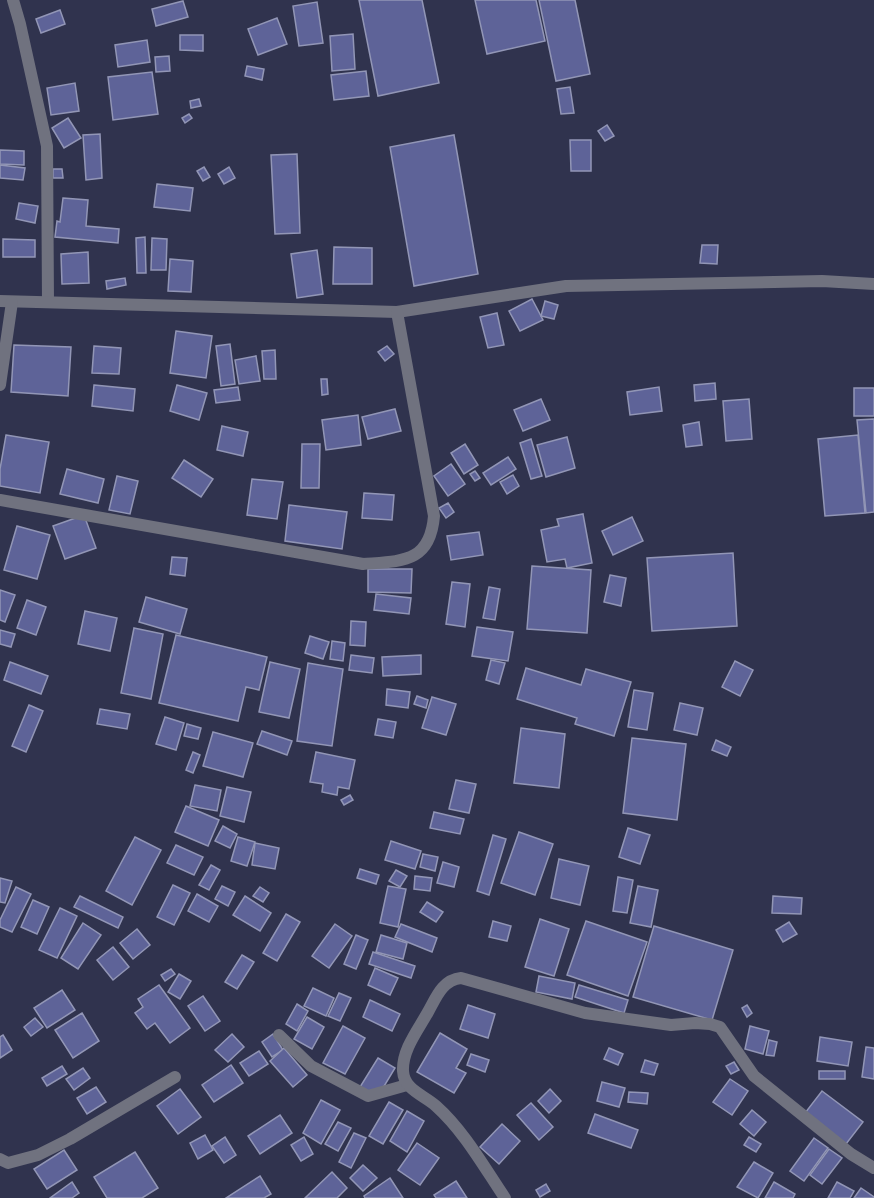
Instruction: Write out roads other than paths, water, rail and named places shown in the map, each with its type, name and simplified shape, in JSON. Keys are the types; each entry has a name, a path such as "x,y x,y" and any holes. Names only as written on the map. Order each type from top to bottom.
{"street":[{"path":"13,0 47,146 48,302"},
{"path":"0,385 6,301 397,312 566,285 822,280 874,285"},
{"path":"0,501 363,564 403,560 416,556 427,546 433,532 434,516 397,312"},
{"path":"505,1198 465,1140 436,1106 407,1085 403,1071 405,1053 442,988 452,979 461,978 585,1013 671,1025 695,1023 720,1027 754,1076 851,1154 874,1168"},
{"path":"279,1035 310,1066 368,1096 407,1085"},
{"path":"0,1159 8,1163 38,1155 175,1077"}]}
